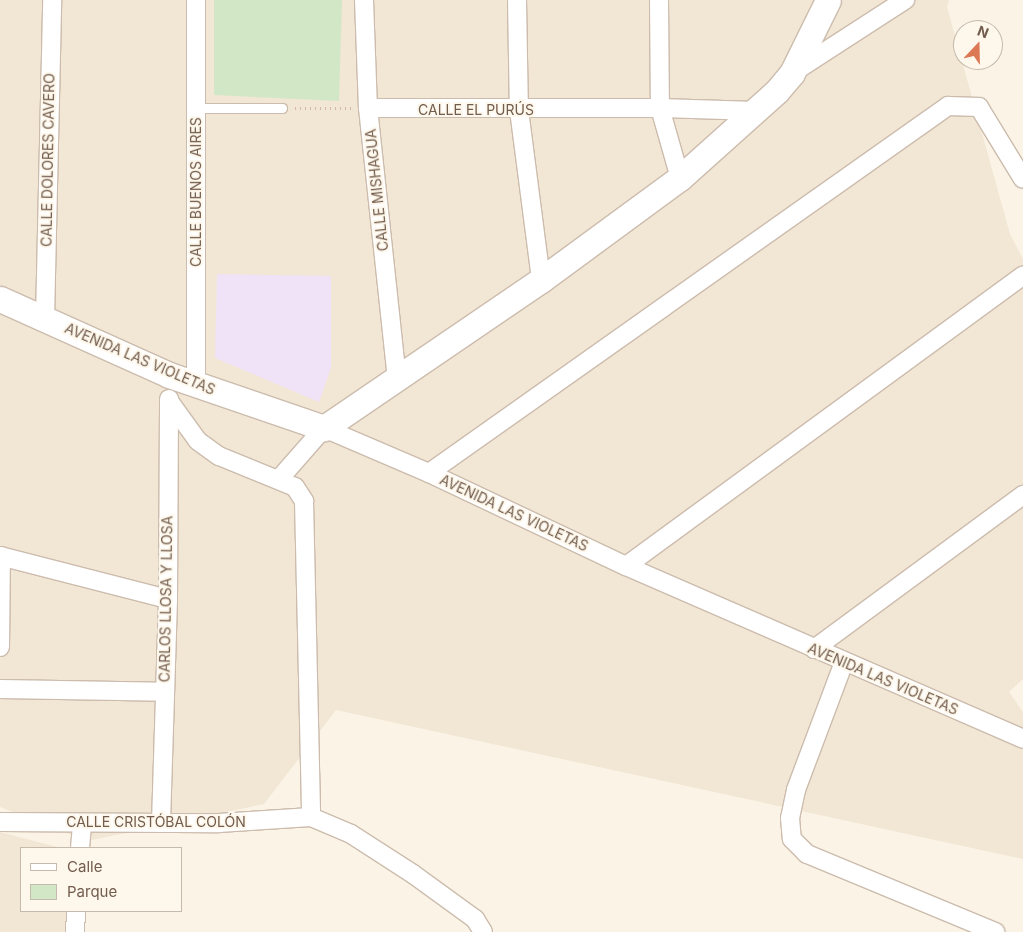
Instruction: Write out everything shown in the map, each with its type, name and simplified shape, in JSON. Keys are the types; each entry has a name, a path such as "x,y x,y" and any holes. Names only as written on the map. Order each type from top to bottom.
{"street":[{"name":"CALLE DOLORES CAVERO","path":"45,319 52,0"},
{"name":"CALLE BUENOS AIRES","path":"196,0 196,384"},
{"name":"CALLE MISHAGUA","path":"364,0 368,108 397,379"},
{"path":"517,0 519,110 541,280"},
{"path":"659,0 660,108 680,178"},
{"path":"792,73 828,0"},
{"path":"280,478 324,428 541,280 680,178 757,111 792,73 905,0"},
{"path":"429,473 948,106 979,107 1023,179"},
{"name":"CALLE EL PURÚS","path":"368,108 519,110 660,108 757,111"},
{"path":"626,566 1023,275"},
{"name":"AVENIDA LAS VIOLETAS","path":"0,299 170,375 324,428 429,473 626,566 1023,739"},
{"name":"CARLOS LLOSA Y LLOSA","path":"161,823 168,599 170,375"},
{"path":"169,401 198,441 219,456 280,478 295,487 304,501 311,817 351,834 413,874 475,920 483,932"},
{"path":"814,649 1023,494"},
{"path":"0,647 1,556 168,599"},
{"path":"844,662 796,790 790,818 792,839 807,854 995,932"},
{"path":"0,689 164,692"},
{"name":"CALLE CRISTÓBAL COLÓN","path":"0,822 219,823 311,817"},
{"path":"80,847 82,823"},
{"path":"75,932 76,912"}],"lane":[{"path":"196,108 282,108"}],"path":[{"path":"282,108 368,108"}],"shaded area":[{"path":"0,0 949,0 947,7 953,29 953,70 964,70 1010,234 1023,259 1023,679 1009,692 1023,712 1023,859 336,710 264,804 87,841 0,807"},
{"path":"217,274 331,276 331,368 319,402 215,358"},
{"path":"0,832 57,847 20,847 20,912 80,912 83,932 0,932"}],"green space":[{"path":"214,0 342,0 339,101 214,95"}]}
